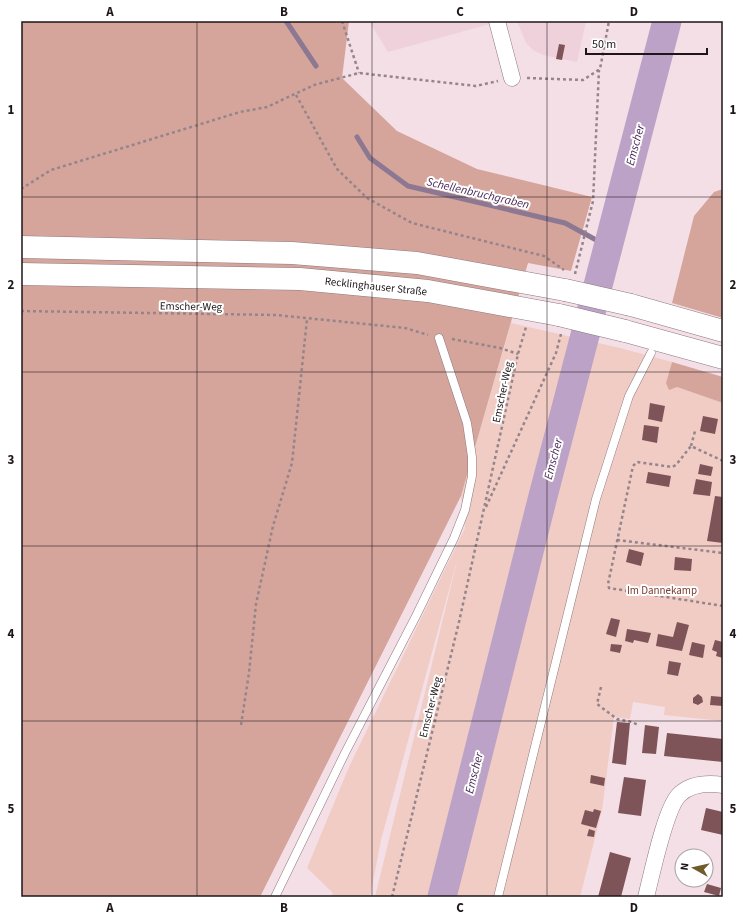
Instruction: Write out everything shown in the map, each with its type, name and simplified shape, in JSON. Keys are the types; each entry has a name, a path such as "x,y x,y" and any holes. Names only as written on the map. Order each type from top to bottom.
{"main road":[{"path":"21,247 292,253 417,263 569,280 630,305 723,331"},
{"name":"Recklinghauser Straße","path":"21,274 300,278 428,291 560,325 625,331 723,358"}],"street":[{"path":"497,21 512,78"},
{"path":"646,897 668,815 675,800 681,793 694,787 708,783 723,785"}],"lane":[{"path":"275,897 345,753 416,616 454,538 465,510 472,476 472,457 467,423 439,338"},
{"path":"498,897 596,499 630,396 651,353"}],"path":[{"path":"342,21 359,73"},
{"path":"296,95 336,169 367,198 412,223 544,256 569,280 580,253 593,201 600,69 609,21"},
{"path":"21,189 51,170 240,112 267,107 296,95 314,85 359,73 476,86 512,78 583,80 600,69"},
{"name":"Emscher-Weg","path":"21,311 276,315 405,328 439,338 478,343 518,354 484,512 392,897"},
{"path":"241,725 249,673 256,604 273,526 292,463 307,319"},
{"path":"484,512 556,353 560,325"},
{"path":"518,354 526,327"},
{"path":"695,431 692,446 676,465 672,467 637,462 634,466 608,584 610,588 723,606"},
{"path":"692,446 723,460"},
{"path":"617,540 723,553"},
{"path":"601,687 597,704 616,719 632,722 638,725"}],"shaded area":[{"path":"21,21 349,21 342,78 397,131 477,169 592,197 571,271 528,263 461,496 260,897 21,897"},
{"path":"369,21 501,21 388,52"},
{"path":"517,21 586,21 577,62 543,55 533,50 526,43"},
{"path":"723,189 723,318 672,303 694,216 714,192"},
{"path":"672,362 723,377 723,403 677,387 669,390 666,383"}],"green space":[{"name":"Im Dannekamp","path":"511,323 620,348 672,362 666,383 723,403 723,721 664,715 665,707 633,702 630,719 614,717 602,810 580,897 375,897 459,553 381,840 370,897 331,897 333,893 307,868 349,767 465,528 461,496"}],"building":[{"path":"559,44 565,45 562,60 556,59"},
{"path":"650,403 665,406 662,422 648,419"},
{"path":"703,416 718,419 715,434 700,431"},
{"path":"644,425 659,427 657,443 642,440"},
{"path":"700,464 713,467 711,476 698,474"},
{"path":"648,472 671,476 669,487 646,483"},
{"path":"696,479 712,482 710,496 693,494"},
{"path":"715,496 723,497 723,543 707,541"},
{"path":"629,549 644,553 641,566 626,562"},
{"path":"675,557 692,559 691,571 674,570"},
{"path":"611,618 620,620 616,637 606,634"},
{"path":"677,622 689,625 682,651 656,646 658,634 673,637"},
{"path":"627,629 651,633 648,643 634,640 633,643 625,641"},
{"path":"715,640 723,642 723,658 716,656 717,652 712,650"},
{"path":"692,642 705,645 703,658 689,655"},
{"path":"611,644 622,645 620,653 610,651"},
{"path":"669,661 681,663 678,676 667,674"},
{"path":"698,694 702,697 703,702 698,705 693,703 693,698"},
{"path":"711,696 723,697 723,706 710,705"},
{"path":"617,722 630,723 626,765 612,763"},
{"path":"645,725 659,727 656,754 642,753"},
{"path":"667,733 723,739 723,762 664,756"},
{"path":"591,775 605,778 604,786 590,783"},
{"path":"624,777 646,780 641,816 618,813"},
{"path":"706,808 723,812 723,835 701,830"},
{"path":"594,809 601,811 596,828 581,824 585,810 593,812"},
{"path":"589,829 595,831 594,837 587,836"},
{"path":"610,852 631,858 621,897 598,897"},
{"path":"714,886 721,888 719,896 704,892 706,888 714,888"}],"waterway":[{"name":"Schellenbruchgraben","path":"286,21 316,66"},
{"name":"Emscher","path":"442,897 542,500 667,21"},
{"name":"Schellenbruchgraben","path":"357,137 370,158 408,186 565,223 609,247"}]}
